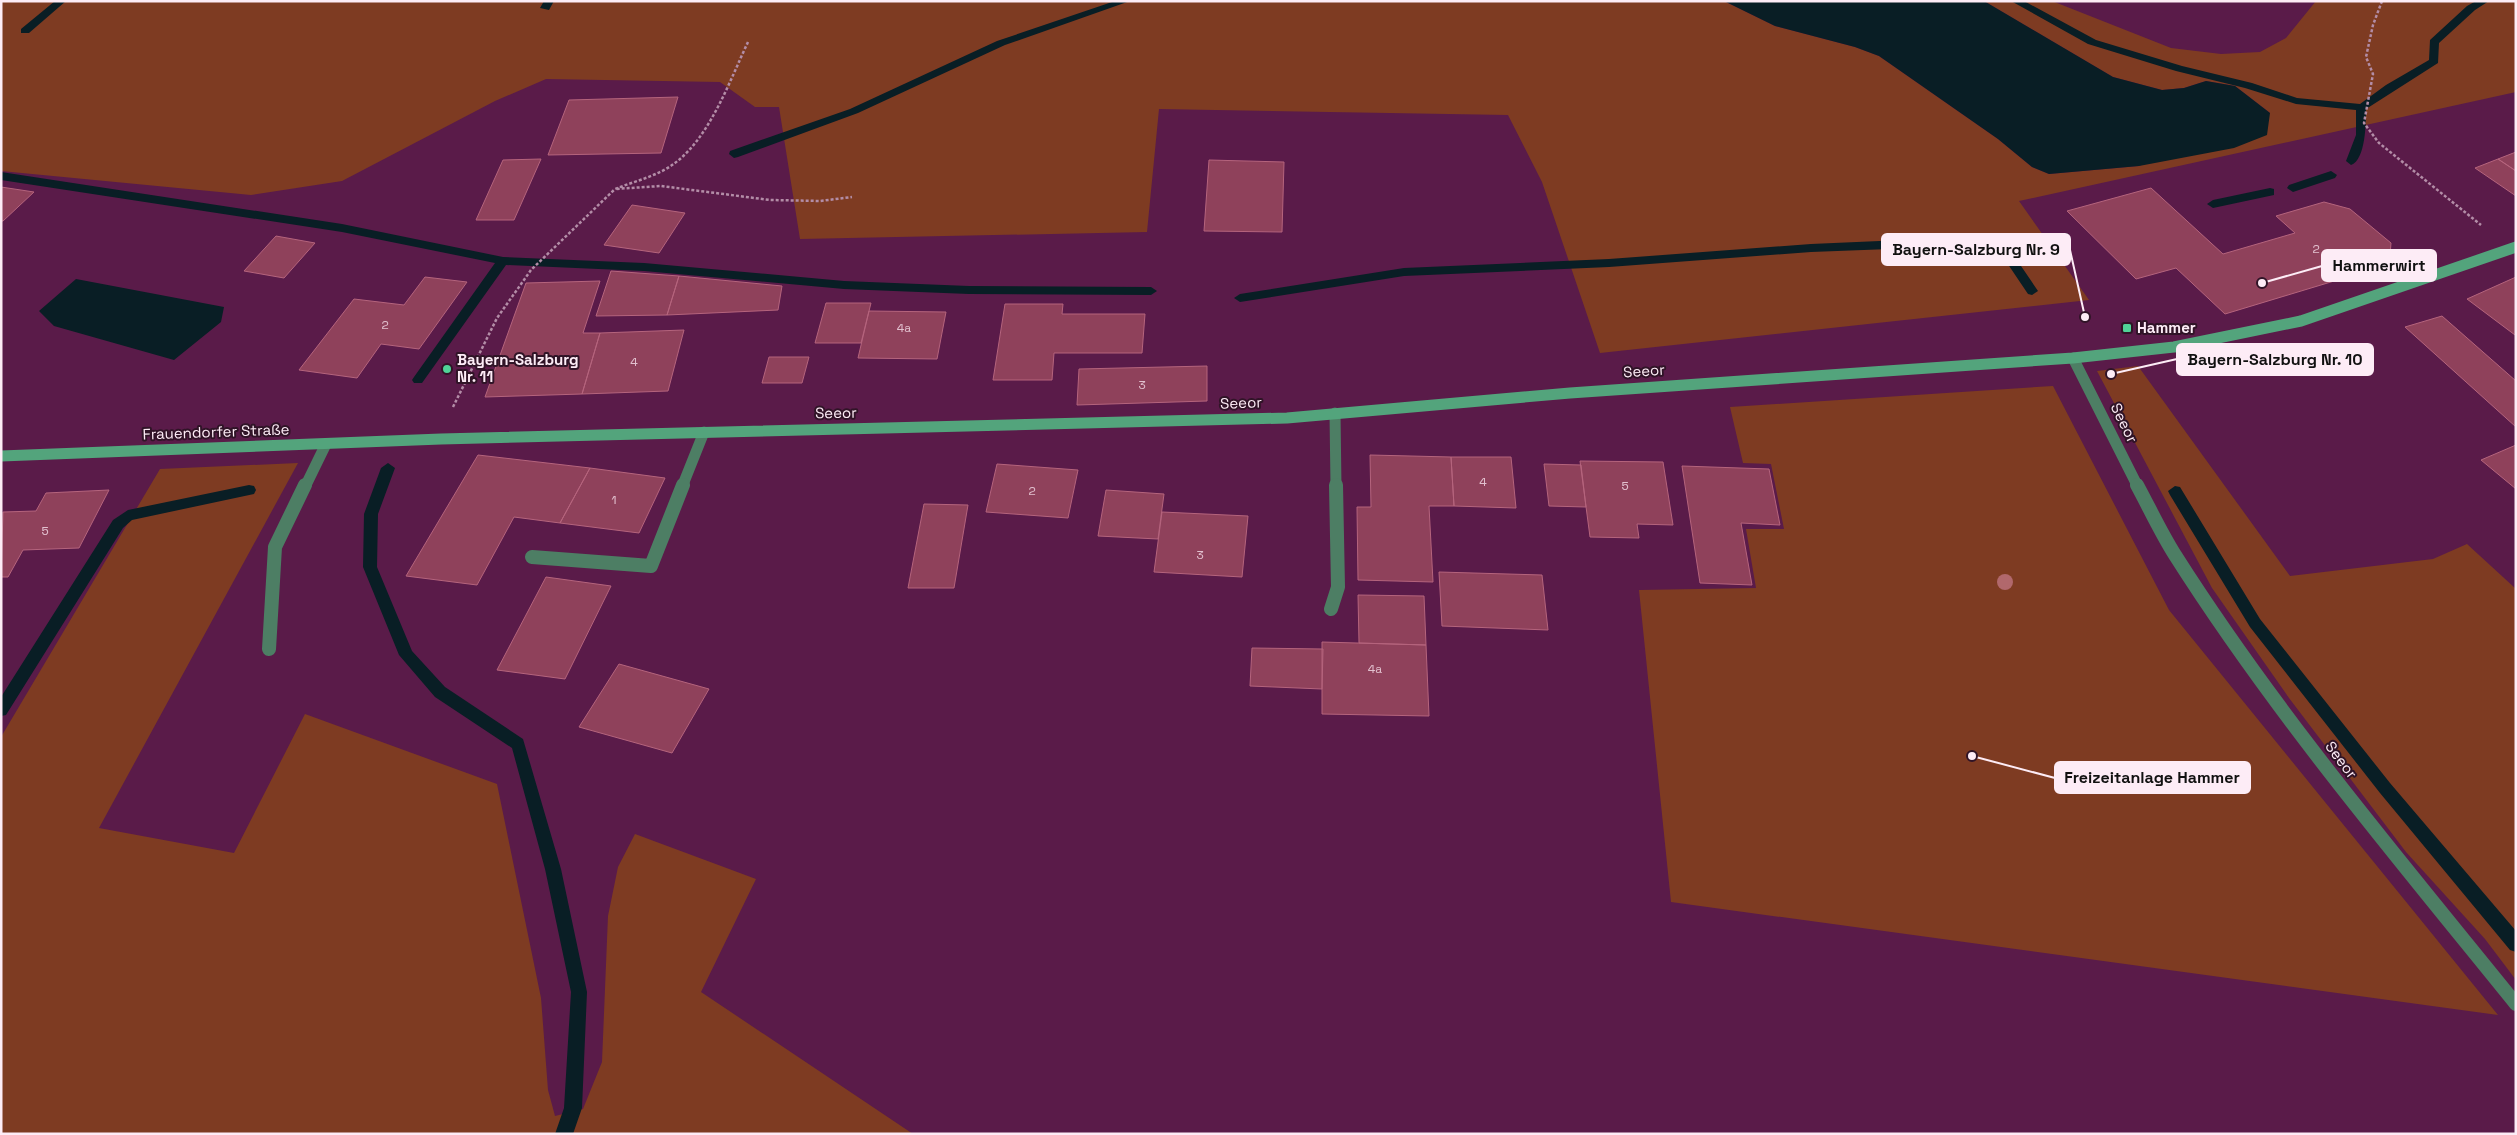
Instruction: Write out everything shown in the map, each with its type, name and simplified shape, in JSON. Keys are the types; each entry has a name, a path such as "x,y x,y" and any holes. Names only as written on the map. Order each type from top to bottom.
{"main road":[{"path":"2073,358 2174,347 2302,321 2513,248"},
{"name":"Seeor","path":"436,439 1211,421 1335,414 1580,392 2073,358"},
{"name":"Frauendorfer Straße","path":"1,456 436,439"}],"street":[{"name":"Seeor","path":"2073,358 2132,476 2174,554 2246,660 2338,784 2516,1004"},
{"path":"1331,609 1338,587 1335,414"},
{"path":"532,557 651,566 704,432"},
{"path":"270,649 276,547 326,444"}],"path":[{"path":"2382,1 2373,25 2366,57 2373,74 2364,124 2379,143 2513,248"},
{"path":"436,439 497,318 531,270 545,254 614,189 674,164 690,150 719,101 748,42"},
{"path":"614,189 661,186 770,200 820,201 852,197"}],"shaded area":[{"path":"1,1 1724,1 1775,26 1855,47 1879,56 1998,139 2032,167 2049,174 2139,166 2270,113 2235,86 2206,81 2184,88 2162,90 2113,77 1984,1 2052,1 2171,48 2221,54 2260,52 2286,38 2316,1 2516,1 2516,92 2019,201 2089,300 1600,353 1542,182 1508,115 1159,109 1147,232 800,239 779,107 755,107 720,82 546,79 495,101 342,181 251,195 1,171"},
{"path":"2138,366 2290,576 2433,559 2467,544 2516,589 2516,980 2485,939 2406,852 2289,698 2212,588 2097,371"},
{"path":"2053,386 2169,610 2498,1015 1671,902 1639,590 1756,588 1746,529 1784,529 1771,464 1743,463 1730,407"},
{"path":"298,463 99,828 234,853 305,714 497,784 541,998 548,1090 555,1116 583,1109 602,1062 608,916 618,867 635,834 756,879 701,992 913,1134 1,1134 1,737 160,469"}],"water":[{"path":"1724,1 1984,1 2113,77 2162,90 2184,88 2206,81 2235,86 2270,113 2267,135 2234,148 2139,166 2049,174 2032,167 1998,139 1879,56 1855,47 1775,26"},
{"path":"76,279 224,307 221,322 174,360 54,326 39,311"}],"building":[{"path":"678,97 661,153 548,155 569,100"},
{"path":"2516,152 2516,171 2498,159"},
{"path":"541,159 514,220 476,220 503,160"},
{"path":"2498,159 2516,171 2516,196 2475,168"},
{"path":"1209,160 1284,162 1282,232 1204,231"},
{"path":"1,187 34,192 3,221 1,221"},
{"path":"2151,188 2223,254 2295,233 2276,216 2324,202 2350,209 2391,243 2390,256 2397,262 2225,314 2176,268 2136,279 2067,211"},
{"path":"632,205 685,213 659,253 604,245"},
{"path":"276,236 315,243 284,278 244,271"},
{"path":"611,271 679,276 667,315 596,316"},
{"path":"679,276 782,286 778,310 667,315"},
{"path":"425,277 467,282 419,349 381,344 357,378 299,370 354,299 404,305"},
{"path":"2516,277 2516,335 2515,335 2467,299"},
{"path":"600,281 583,333 600,333 582,394 485,397 526,283"},
{"path":"826,303 871,303 861,343 815,343"},
{"path":"1005,304 1063,304 1062,314 1145,314 1142,353 1054,353 1052,380 993,380"},
{"path":"869,311 946,312 937,359 858,358"},
{"path":"2442,316 2516,381 2516,427 2405,327"},
{"path":"684,330 668,391 582,394 600,333"},
{"path":"769,357 809,357 802,383 762,383"},
{"path":"1207,366 1207,401 1077,405 1079,369"},
{"path":"2516,445 2516,489 2481,460"},
{"path":"478,455 590,468 560,523 514,517 477,585 406,576"},
{"path":"1370,455 1451,457 1454,506 1429,506 1433,582 1358,580 1357,507 1371,507"},
{"path":"1451,457 1511,457 1516,508 1454,506"},
{"path":"1580,461 1663,462 1673,525 1637,524 1639,538 1590,537"},
{"path":"997,464 1078,470 1068,518 986,512"},
{"path":"1544,464 1581,465 1586,507 1549,506"},
{"path":"1682,466 1769,469 1780,525 1741,523 1752,585 1700,583"},
{"path":"590,468 665,478 639,533 560,523"},
{"path":"109,490 79,548 23,550 8,577 1,577 3,512 36,511 46,493"},
{"path":"1106,490 1164,494 1158,539 1098,536"},
{"path":"924,504 968,505 954,588 908,588"},
{"path":"1162,512 1248,516 1242,577 1154,572"},
{"path":"1439,572 1542,575 1548,630 1442,626"},
{"path":"546,577 611,586 565,679 497,670"},
{"path":"1358,595 1424,596 1426,645 1359,643"},
{"path":"1322,642 1426,645 1429,716 1322,714"},
{"path":"1252,648 1323,649 1322,689 1250,686"},
{"path":"619,664 709,689 672,753 579,727"}],"waterway":[{"path":"25,31 61,1"},
{"path":"545,8 549,1"},
{"path":"734,154 854,111 1001,43 1125,1"},
{"path":"2016,1 2092,42 2180,69 2248,85 2296,101 2361,107"},
{"path":"2361,107 2434,61 2434,42 2471,8 2484,1"},
{"path":"2351,161 2361,135 2361,107"},
{"path":"2293,188 2331,175"},
{"path":"1,176 342,228 503,261"},
{"path":"2213,204 2270,192"},
{"path":"1240,298 1404,272 1609,263 1811,248 2065,237"},
{"path":"1998,241 2032,291"},
{"path":"418,380 503,261"},
{"path":"503,261 644,267 844,285 969,290 1151,291"},
{"path":"388,468 371,514 370,567 406,655 440,692 518,744 553,869 579,992 573,1108 564,1134"},
{"path":"1,710 118,524 128,515 249,490"},
{"path":"2175,491 2255,623 2385,788 2516,944"}],"place":[{"name":"Hammerwirt","path":"2262,283"},
{"name":"Bayern-Salzburg Nr. 9","path":"2085,317"},
{"name":"Hammer","path":"2127,328"},
{"name":"Bayern-Salzburg Nr. 11","path":"447,369"},
{"name":"Bayern-Salzburg Nr. 10","path":"2111,374"},
{"name":"Freizeitanlage Hammer","path":"1972,756"}]}
